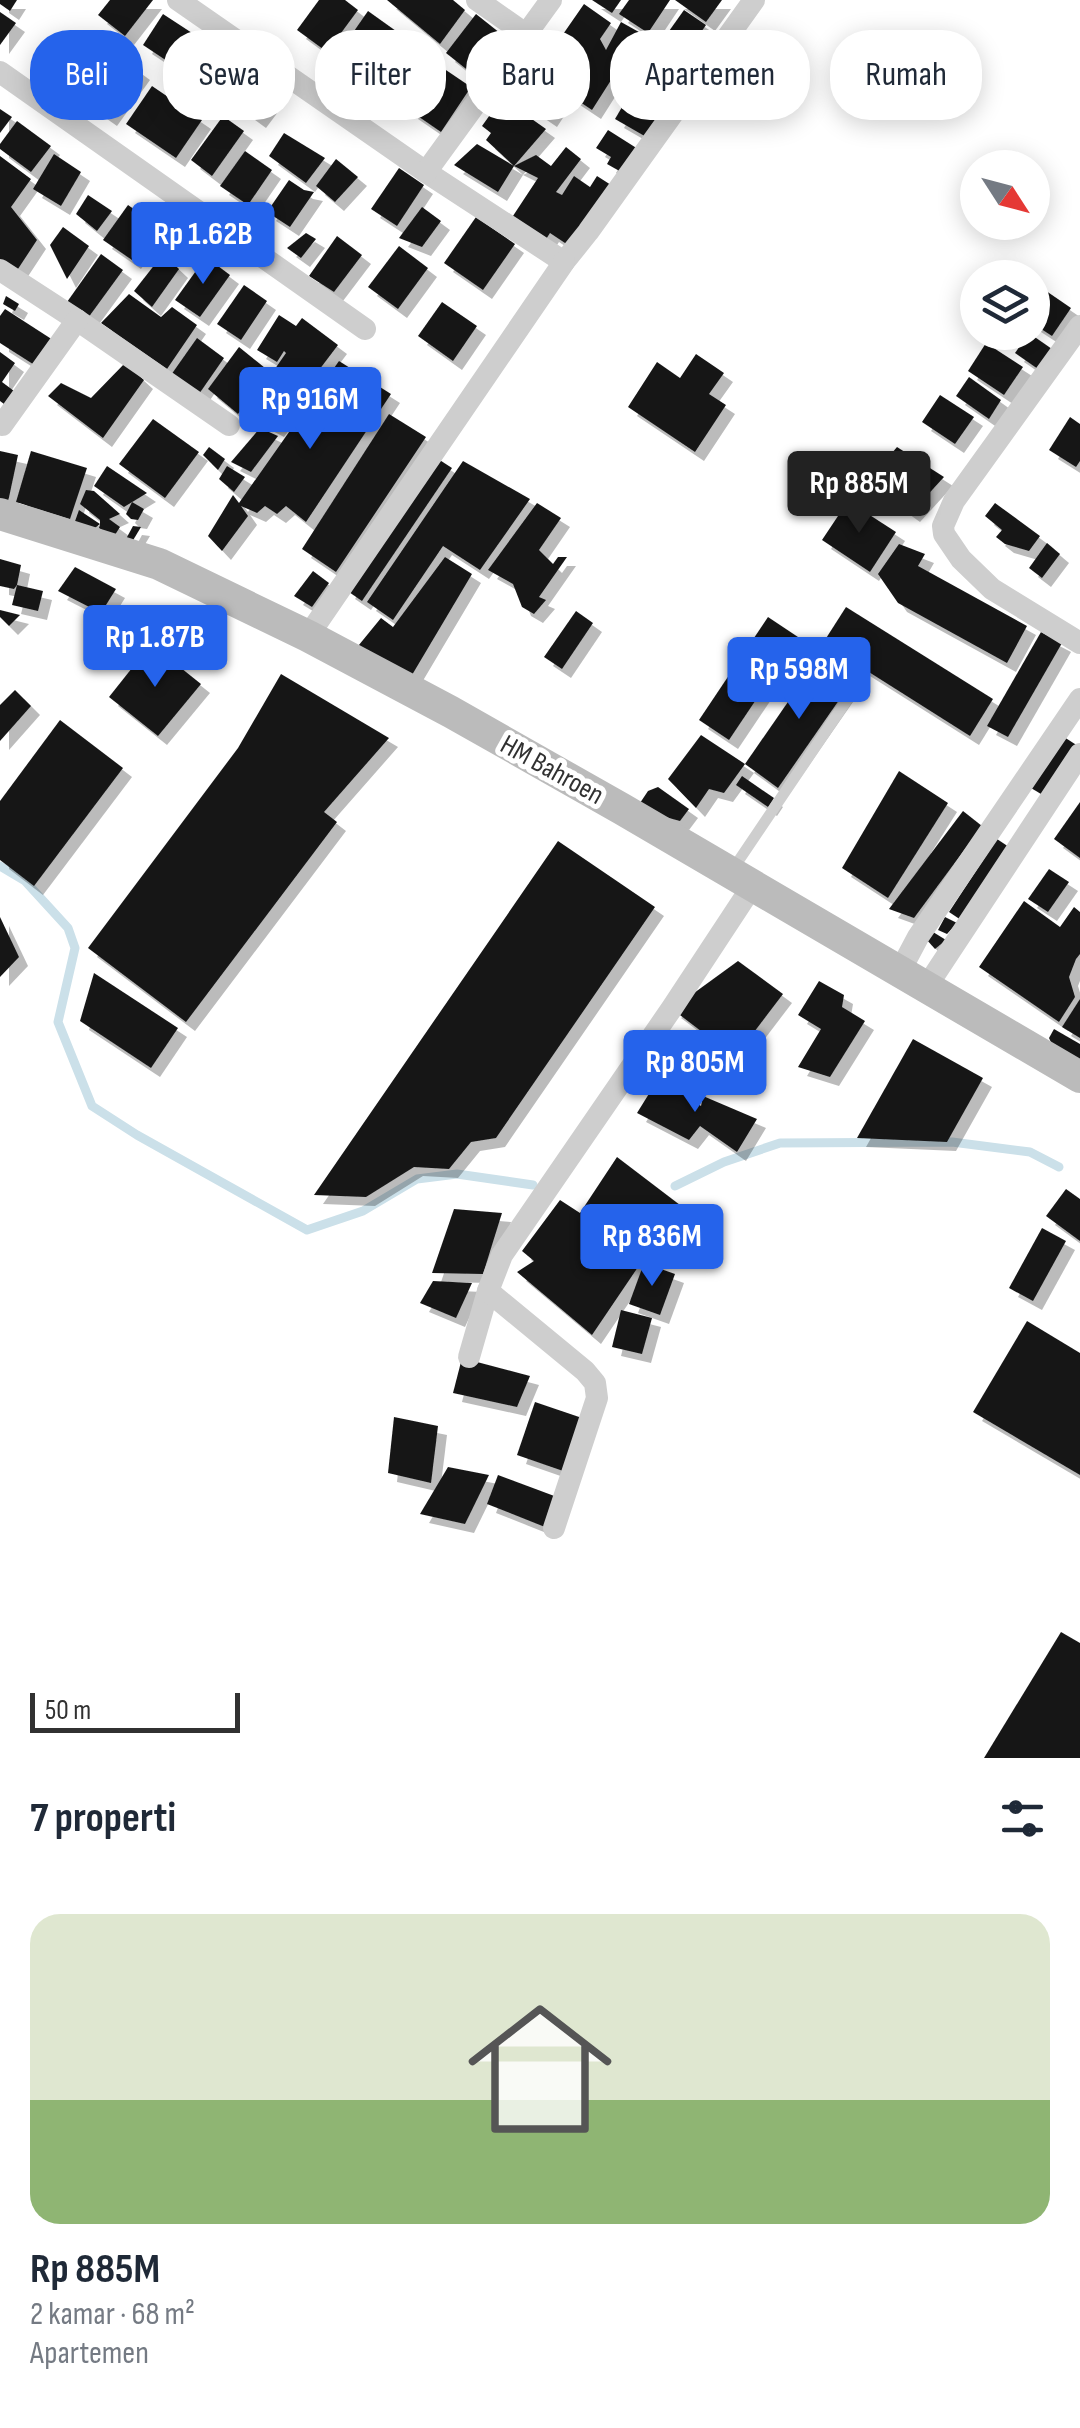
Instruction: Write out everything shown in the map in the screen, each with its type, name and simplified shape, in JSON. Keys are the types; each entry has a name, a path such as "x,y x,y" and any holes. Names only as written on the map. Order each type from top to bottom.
{"street":[{"path":"178,0 426,172 564,262"},
{"path":"477,0 519,30"},
{"path":"530,30 551,0"},
{"path":"308,636 564,262 754,0"},
{"path":"0,72 365,329"},
{"path":"426,172 466,117"},
{"path":"0,270 228,424"},
{"path":"2,425 77,320"},
{"path":"1080,326 954,501 943,526 944,534 978,578 1080,643"},
{"name":"HM Bahroen","path":"0,514 159,564 308,636 451,712 742,878 1080,1077"},
{"path":"913,978 918,936 1080,698"},
{"path":"913,978 1080,754"},
{"path":"468,1357 502,1255 672,1008 742,878"},
{"path":"488,1290 595,1384 596,1398 554,1528"}],"lane":[{"path":"742,878 851,694"}],"building":[{"path":"0,0 17,0 10,11"},
{"path":"110,0 153,0 130,30 117,30 98,15"},
{"path":"319,0 345,0 358,10 343,30 315,30 315,43 297,30"},
{"path":"387,0 453,0 465,10 446,36 446,30 423,30"},
{"path":"592,0 621,0 612,13"},
{"path":"629,0 670,0 650,30 643,30 619,14"},
{"path":"675,0 722,0 706,22"},
{"path":"584,4 611,23 600,39 606,50 610,43 610,82 592,110 590,30 566,30"},
{"path":"684,10 706,25 703,30 670,30"},
{"path":"368,11 395,30 355,30"},
{"path":"0,12 16,23 0,45"},
{"path":"163,14 187,30 163,30 163,58 143,45"},
{"path":"476,14 496,30 466,30 466,69 446,53"},
{"path":"621,22 635,30 617,30"},
{"path":"446,70 466,84 466,94 441,132 424,120 446,120"},
{"path":"152,86 163,93 163,120 202,120 176,158 126,124 129,120 143,120 143,99"},
{"path":"0,109 12,117 0,133"},
{"path":"220,120 229,120 244,131 212,176 191,160"},
{"path":"486,120 533,120 546,129 514,166 486,140 491,133 482,126"},
{"path":"617,120 659,120 648,138"},
{"path":"17,121 51,146 31,172 0,149"},
{"path":"608,130 638,149 623,173 607,164 611,157 596,148"},
{"path":"284,133 325,158 306,183 269,156"},
{"path":"477,144 514,166 498,192 454,165"},
{"path":"566,147 581,159 556,192 562,195 574,176 590,187 597,176 611,185 571,247 550,233 541,247 507,225 538,178 514,166 536,155 551,166"},
{"path":"245,151 272,170 248,205 220,186"},
{"path":"54,154 81,172 61,206 33,189"},
{"path":"0,156 31,179 11,207 37,240 14,275 0,266"},
{"path":"336,159 358,177 335,202 316,186"},
{"path":"399,168 424,185 397,226 371,209"},
{"path":"289,180 314,192 290,227 267,212"},
{"path":"88,195 112,211 97,231 76,214"},
{"path":"128,205 157,225 132,260 103,240"},
{"path":"422,207 441,221 422,247 399,238"},
{"path":"476,217 515,244 483,290 444,263"},
{"path":"63,227 89,246 67,279 50,245"},
{"path":"306,233 316,239 301,258 287,248"},
{"path":"337,236 362,255 334,292 309,276"},
{"path":"399,246 428,268 398,309 368,287"},
{"path":"101,254 123,270 88,318 67,302"},
{"path":"163,254 179,269 152,307 134,291"},
{"path":"206,257 230,275 200,317 175,300"},
{"path":"244,285 267,301 241,340 217,324"},
{"path":"129,294 161,317 172,307 197,325 167,369 101,323"},
{"path":"1050,294 1071,308 1050,335"},
{"path":"6,296 19,304 15,311 3,304"},
{"path":"442,302 477,326 453,361 418,336"},
{"path":"5,309 53,340 36,366 0,343 0,316"},
{"path":"279,315 296,326 302,318 338,345 275,428 258,419 251,426 245,412 286,353 277,362 257,350"},
{"path":"197,338 224,358 199,394 171,375"},
{"path":"239,347 270,372 238,414 208,389"},
{"path":"1052,349 1038,369 1015,353 1017,350"},
{"path":"982,350 997,350 1023,367 1004,395 968,371"},
{"path":"0,352 15,363 2,382 18,394 4,404 0,401"},
{"path":"696,354 724,373 709,394 726,405 695,452 628,407 657,362 680,378"},
{"path":"339,361 391,394 306,522 286,506 277,514 265,506 257,513 241,506 248,516 222,551 208,536 233,495 239,503"},
{"path":"125,363 144,380 103,438 48,396 61,383 91,398"},
{"path":"969,377 1001,400 989,419 956,396"},
{"path":"940,395 974,417 955,444 922,422"},
{"path":"389,414 426,437 336,572 302,549"},
{"path":"1070,417 1080,424 1080,461 1076,467 1049,450"},
{"path":"153,419 199,452 165,498 119,464"},
{"path":"260,428 278,436 251,472 231,462"},
{"path":"209,447 225,459 218,470 203,455"},
{"path":"897,447 944,477 911,513 868,482"},
{"path":"0,451 18,455 8,502 0,501"},
{"path":"31,451 87,468 70,519 16,502"},
{"path":"435,457 452,468 362,601 346,590"},
{"path":"463,461 530,499 480,570 443,546 393,620 367,602"},
{"path":"107,466 147,493 124,507 94,486"},
{"path":"227,466 245,477 234,492 219,479"},
{"path":"86,490 94,491 120,514 109,519 120,527 113,538 99,528 100,520 80,504"},
{"path":"848,501 896,532 870,572 822,540"},
{"path":"132,502 144,509 138,520 126,514"},
{"path":"537,503 561,518 539,550 553,564 558,557 567,557 539,597 546,600 534,614 522,607 513,584 488,570"},
{"path":"995,503 1040,536 1029,551 996,537 1002,530 985,516"},
{"path":"79,510 100,524 86,535 74,524"},
{"path":"133,526 141,527 132,542 126,539"},
{"path":"1047,543 1060,554 1042,578 1029,568"},
{"path":"899,544 925,554 918,566 1027,626 1007,663 898,603 878,574"},
{"path":"445,557 472,574 409,680 354,651 381,618 393,627"},
{"path":"0,559 21,565 14,589 0,586"},
{"path":"75,567 116,589 101,613 58,591"},
{"path":"313,571 329,583 312,607 294,596"},
{"path":"17,585 43,591 38,611 12,605"},
{"path":"846,607 993,699 970,736 823,643"},
{"path":"0,610 20,615 9,626 0,617"},
{"path":"576,611 593,623 562,669 544,657"},
{"path":"768,617 798,637 729,740 699,720"},
{"path":"1041,632 1062,643 1008,737 987,726"},
{"path":"151,644 201,684 158,736 109,697"},
{"path":"819,657 853,680 778,788 745,764"},
{"path":"281,674 389,738 324,812 337,822 186,1022 88,948 238,748"},
{"path":"15,690 31,706 0,741 0,705"},
{"path":"60,720 123,768 34,886 0,860 0,801"},
{"path":"701,735 745,764 724,793 709,789 696,808 668,779"},
{"path":"1064,737 1078,746 1046,797 1031,788"},
{"path":"899,771 948,803 888,898 842,868"},
{"path":"742,776 774,798 768,807 736,785"},
{"path":"658,787 689,809 680,821 636,809 648,791"},
{"path":"1080,802 1080,858 1054,839"},
{"path":"963,811 982,826 914,918 889,909"},
{"path":"997,839 1009,847 961,920 949,912"},
{"path":"558,841 655,907 496,1138 471,1142 449,1169 414,1167 366,1197 314,1195"},
{"path":"1049,869 1069,882 1048,912 1028,899"},
{"path":"1024,901 1060,927 1074,907 1080,912 1080,954 1069,977 1075,997 1059,1022 979,967"},
{"path":"0,917 19,957 0,977"},
{"path":"945,917 957,923 947,934 938,930"},
{"path":"933,932 946,940 935,949 926,939"},
{"path":"738,961 783,994 735,1057 672,1009"},
{"path":"94,973 178,1028 151,1068 80,1021"},
{"path":"819,981 844,995 842,1007 865,1021 830,1077 798,1067 821,1029 798,1015"},
{"path":"1080,999 1080,1038 1062,1027"},
{"path":"1054,1029 1080,1044 1080,1061 1054,1049 1049,1038"},
{"path":"913,1039 983,1078 947,1142 857,1138"},
{"path":"660,1076 701,1106 703,1096 757,1119 737,1152 700,1126 689,1140 637,1113"},
{"path":"617,1157 680,1205 592,1335 517,1272 534,1261 522,1251 560,1200 580,1213"},
{"path":"1066,1189 1080,1199 1080,1241 1046,1216"},
{"path":"454,1209 502,1213 483,1274 432,1273"},
{"path":"1042,1228 1066,1241 1033,1301 1009,1288"},
{"path":"644,1263 675,1274 660,1315 629,1304"},
{"path":"433,1281 472,1283 456,1318 420,1303"},
{"path":"621,1310 652,1318 642,1354 612,1347"},
{"path":"1027,1321 1080,1353 1080,1475 973,1412"},
{"path":"462,1358 530,1376 517,1407 453,1393"},
{"path":"535,1402 585,1419 566,1472 517,1455"},
{"path":"394,1417 438,1426 431,1483 388,1473"},
{"path":"448,1467 489,1475 465,1524 420,1514"},
{"path":"498,1475 557,1497 545,1527 487,1504"},
{"path":"1061,1632 1080,1643 1080,1758 984,1758"}],"waterway":[{"path":"0,866 25,881 68,928 75,948 58,1022 92,1106 137,1135 307,1230 363,1211 417,1179 457,1174 533,1185"},
{"path":"675,1186 724,1162 780,1143 952,1142 1030,1152 1059,1167"}]}
